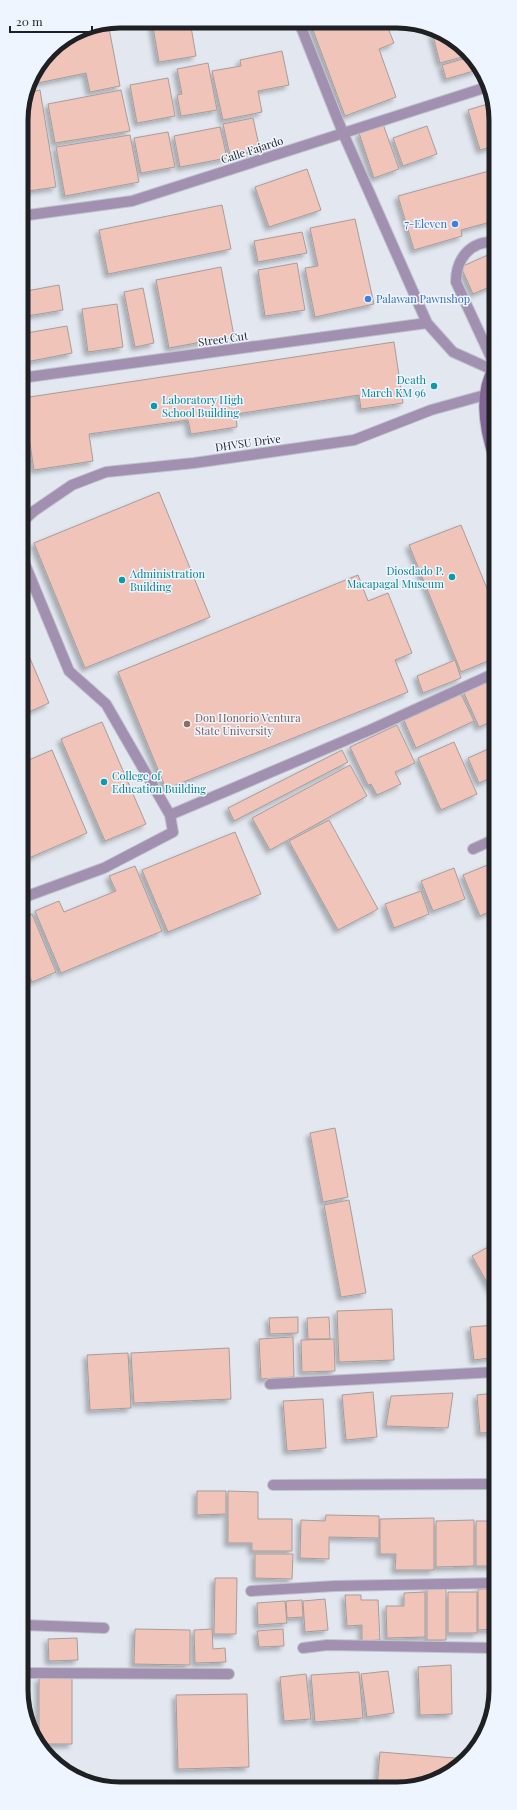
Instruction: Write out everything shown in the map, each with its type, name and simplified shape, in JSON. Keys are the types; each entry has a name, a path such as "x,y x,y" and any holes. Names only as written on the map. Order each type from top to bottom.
{"main road":[{"path":"489,383 485,395 486,420 489,435"}],"street":[{"path":"302,28 343,133 428,323 454,352 489,365"},
{"name":"Calle Fajardo","path":"28,215 132,201 483,88"},
{"path":"489,243 478,244 469,249 462,256 456,273 456,282 489,356"},
{"name":"Street Cut","path":"28,377 428,323"},
{"name":"DHVSU Drive","path":"28,516 72,485 106,472 194,463 354,440 431,410 485,395"},
{"path":"28,571 70,670 106,704 170,815 173,832 104,868 28,896"},
{"path":"170,815 370,730 489,676"},
{"path":"473,849 489,842"},
{"path":"270,1384 489,1372"},
{"path":"273,1485 489,1484"},
{"path":"251,1590 335,1586 489,1583"},
{"path":"28,1625 104,1628"},
{"path":"303,1648 327,1645 489,1648"},
{"path":"28,1673 229,1674"}],"building":[{"path":"153,28 191,28 196,56 159,62"},
{"path":"312,28 388,28 394,43 379,49 396,97 345,116"},
{"path":"109,29 120,86 90,92 86,73 36,83 47,64 59,51 74,40 91,33"},
{"path":"433,36 443,40 463,57 440,63"},
{"path":"282,51 289,85 258,91 262,112 223,120 212,71 241,66 240,60"},
{"path":"465,58 475,71 446,79 442,65"},
{"path":"208,63 217,110 181,116 177,95 182,94 177,69"},
{"path":"168,78 175,116 137,123 130,85"},
{"path":"40,90 56,187 28,191 28,114 33,92"},
{"path":"121,90 130,131 55,143 48,104"},
{"path":"487,104 489,114 489,147 480,150 468,110"},
{"path":"253,118 260,150 230,156 223,124"},
{"path":"383,124 399,169 374,178 359,133"},
{"path":"427,126 437,154 403,166 393,138"},
{"path":"220,127 227,158 180,167 174,136"},
{"path":"168,132 175,167 141,173 134,138"},
{"path":"130,135 139,182 65,196 56,147"},
{"path":"307,169 321,210 269,227 255,187"},
{"path":"489,171 489,222 461,230 462,236 414,250 398,196"},
{"path":"222,205 231,249 108,274 99,230"},
{"path":"355,219 374,304 315,317 305,268 318,266 310,228"},
{"path":"302,232 307,253 258,262 254,241"},
{"path":"489,254 489,287 473,294 461,267"},
{"path":"297,263 305,310 265,316 258,270"},
{"path":"221,267 234,336 169,348 156,280"},
{"path":"59,285 63,310 28,316 28,291"},
{"path":"143,288 154,343 135,347 124,292"},
{"path":"117,304 123,347 88,352 82,309"},
{"path":"67,326 72,353 28,362 28,333"},
{"name":"Laboratory High School Building","path":"394,342 403,403 361,409 359,395 236,414 237,427 191,434 188,420 89,434 93,461 34,470 28,431 28,397"},
{"name":"Administration Building","path":"159,492 210,617 85,668 34,543"},
{"name":"Diosdado P. Macapagal Museum","path":"461,525 489,593 489,660 461,672 409,545"},
{"path":"358,575 368,601 388,593 412,653 395,660 408,692 166,789 118,672"},
{"path":"28,654 49,703 28,712"},
{"path":"455,660 461,678 423,693 417,676"},
{"path":"489,680 489,723 479,727 463,691"},
{"path":"460,692 474,721 416,748 403,718"},
{"name":"College of Education Building","path":"102,722 146,824 105,841 61,739"},
{"path":"397,725 415,763 395,772 401,784 377,795 371,784 368,785 350,747"},
{"path":"454,742 477,794 441,810 418,758"},
{"path":"489,749 489,779 479,783 468,758"},
{"path":"52,750 87,833 29,858 28,856 28,760"},
{"path":"342,750 348,762 234,821 228,808"},
{"path":"350,765 367,796 270,850 252,818"},
{"path":"329,820 378,909 338,930 289,841"},
{"path":"235,832 261,894 168,932 142,870"},
{"path":"489,864 489,912 480,916 463,875"},
{"path":"135,866 162,931 61,973 35,911 59,901 64,912 116,891 109,876"},
{"path":"454,868 465,899 433,911 421,881"},
{"path":"421,891 429,914 394,928 385,904"},
{"path":"32,914 56,972 32,982 28,972 28,916"},
{"path":"335,1128 348,1197 323,1202 310,1133"},
{"path":"349,1200 366,1293 341,1297 324,1205"},
{"path":"489,1246 489,1286 472,1256"},
{"path":"392,1309 394,1360 339,1362 337,1311"},
{"path":"298,1317 298,1333 270,1334 269,1318"},
{"path":"329,1317 330,1339 308,1339 307,1318"},
{"path":"489,1325 489,1358 474,1360 470,1327"},
{"path":"293,1337 294,1377 261,1379 259,1339"},
{"path":"334,1339 335,1371 302,1372 301,1340"},
{"path":"229,1348 231,1399 134,1403 131,1353"},
{"path":"128,1353 131,1408 90,1410 87,1355"},
{"path":"373,1392 377,1437 346,1440 342,1395"},
{"path":"453,1393 448,1428 386,1426 391,1396"},
{"path":"489,1394 489,1432 480,1433 477,1395"},
{"path":"323,1399 326,1448 287,1451 283,1401"},
{"path":"197,1491 226,1491 226,1514 197,1515"},
{"path":"228,1491 258,1492 258,1519 292,1519 292,1551 252,1551 252,1543 228,1543"},
{"path":"326,1515 379,1516 379,1538 329,1537 329,1559 300,1558 301,1520 325,1521"},
{"path":"434,1518 434,1570 395,1570 396,1554 380,1554 380,1519"},
{"path":"474,1520 474,1566 436,1567 436,1521"},
{"path":"476,1521 489,1521 489,1566 476,1566"},
{"path":"255,1554 293,1554 292,1579 255,1578"},
{"path":"215,1578 237,1578 236,1634 214,1634"},
{"path":"446,1586 446,1640 427,1640 427,1587"},
{"path":"478,1589 489,1589 489,1629 478,1630"},
{"path":"425,1592 425,1637 387,1638 386,1606 404,1606 404,1593"},
{"path":"448,1592 477,1592 477,1633 448,1633"},
{"path":"345,1595 361,1595 361,1600 378,1600 380,1640 362,1641 362,1625 347,1626"},
{"path":"325,1599 328,1630 305,1632 303,1601"},
{"path":"302,1600 303,1617 287,1618 286,1601"},
{"path":"285,1601 287,1623 258,1625 257,1603"},
{"path":"135,1629 190,1630 190,1665 134,1664"},
{"path":"212,1629 213,1649 225,1648 226,1662 195,1663 194,1630"},
{"path":"283,1629 284,1646 259,1647 257,1631"},
{"path":"77,1638 78,1660 49,1661 48,1639"},
{"path":"451,1665 452,1714 420,1715 418,1667"},
{"path":"388,1671 394,1713 367,1717 361,1674"},
{"path":"359,1672 363,1718 315,1722 311,1675"},
{"path":"306,1674 311,1719 284,1721 280,1677"},
{"path":"39,1678 72,1678 72,1744 46,1744 39,1733"},
{"path":"247,1694 249,1767 178,1769 176,1695"},
{"path":"380,1752 458,1758 443,1770 421,1779 403,1782 377,1782"}],"place":[{"name":"7-Eleven","path":"455,224"},
{"name":"Palawan Pawnshop","path":"368,299"},
{"name":"Death March KM 96","path":"434,386"},
{"name":"Laboratory High School Building","path":"154,406"},
{"name":"Diosdado P. Macapagal Museum","path":"452,577"},
{"name":"Administration Building","path":"122,580"},
{"name":"Don Honorio Ventura State University","path":"187,724"},
{"name":"College of Education Building","path":"104,782"}]}
